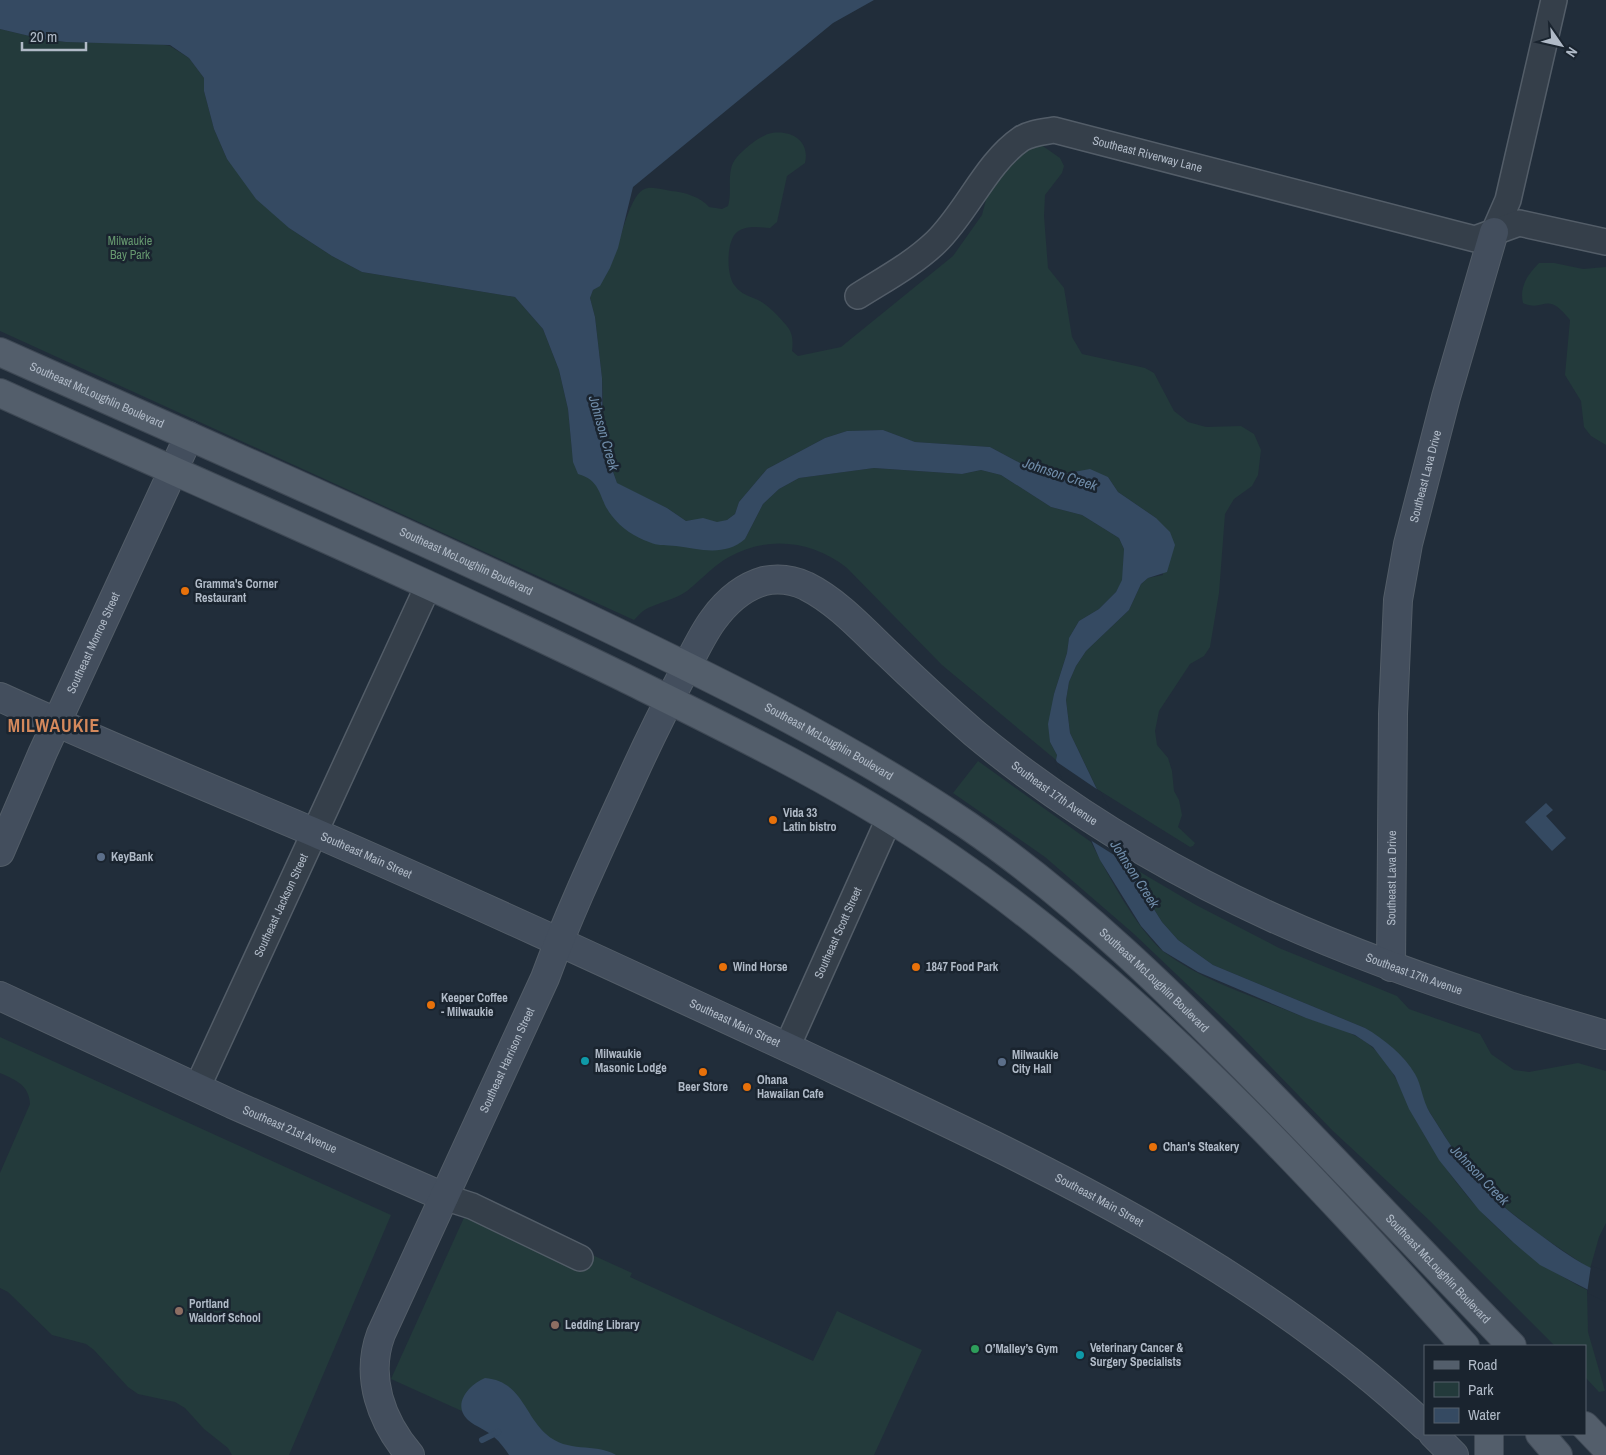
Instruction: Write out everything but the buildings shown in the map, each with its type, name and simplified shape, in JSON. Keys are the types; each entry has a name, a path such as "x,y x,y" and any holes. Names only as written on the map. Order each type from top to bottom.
{"main road":[{"name":"Southeast McLoughlin Boulevard","path":"0,352 464,561 687,666 769,709 906,786 969,827 1042,883 1120,949 1206,1029 1511,1345"},
{"path":"0,393 540,636 669,699 800,768 947,856 1004,896 1070,950 1161,1031 1292,1159 1464,1345"},
{"path":"1586,1427 1606,1448"},
{"path":"1488,1455 1489,1435"},
{"path":"1541,1435 1558,1455"}],"street":[{"name":"Southeast Lava Drive","path":"1391,967 1393,714 1398,600 1408,544 1446,397 1494,232 1508,200 1554,0"},
{"name":"Southeast Riverway Lane","path":"858,296 913,261 936,241 957,219 988,174 1022,138 1037,132 1054,130 1475,239 1519,223 1606,242"},
{"name":"Southeast Monroe Street","path":"0,852 188,436"},
{"name":"Southeast 17th Avenue","path":"687,666 712,621 729,600 750,586 767,580 781,579 797,582 829,600 858,624 927,691 1049,791 1147,854 1227,898 1391,967 1509,1007 1606,1035"},
{"name":"Southeast Jackson Street","path":"197,1088 316,833 428,586"},
{"name":"Southeast Harrison Street","path":"410,1455 391,1427 380,1402 373,1372 378,1342 545,978 559,942 669,699 687,666"},
{"name":"Southeast Main Street","path":"0,697 316,833 559,942 910,1104 1039,1167 1167,1236 1304,1326 1370,1376 1424,1425"},
{"name":"Southeast Scott Street","path":"787,1047 889,820"},
{"name":"Southeast 21st Avenue","path":"0,996 197,1088 444,1197 480,1210 580,1258"},
{"path":"1434,1435 1454,1455"}],"green space":[{"name":"Milwaukie Bay Park","path":"0,29 42,39 66,42 154,43 170,46 189,58 204,78 204,91 214,129 227,159 289,228 332,256 362,272 515,297 543,329 559,370 568,409 572,451 605,448 602,378 595,317 590,298 593,290 602,281 609,268 627,217 640,193 648,188 657,188 692,196 706,203 709,207 722,209 728,206 730,174 733,162 744,150 758,139 772,133 787,133 802,143 805,149 805,163 787,176 777,222 770,228 749,227 737,232 733,236 728,259 730,275 737,289 766,305 783,321 791,334 792,351 798,356 841,347 953,256 982,215 987,196 1015,159 1037,142 1060,158 1064,166 1062,173 1045,195 1044,216 1048,268 1064,288 1072,337 1082,354 1145,368 1154,373 1174,411 1188,422 1206,427 1241,426 1254,434 1261,450 1258,475 1252,486 1234,499 1225,514 1219,593 1210,647 1204,656 1190,664 1159,711 1155,731 1157,745 1168,758 1172,771 1174,791 1179,800 1182,815 1178,827 1195,843 1193,846 1190,847 1097,789 1070,733 1066,700 1069,682 1076,666 1086,651 1129,610 1141,584 1148,578 1163,575 1156,518 1118,492 1108,477 1075,471 1063,474 1020,463 990,447 915,442 883,430 847,431 825,438 767,469 739,502 735,514 727,520 717,523 703,519 686,521 667,508 617,484 612,467 613,486 691,541 745,539 763,504 779,489 799,478 874,468 962,474 981,470 1001,475 1051,507 1082,515 1119,538 1124,549 1123,580 1116,592 1099,609 1079,621 1069,638 1067,653 1054,694 1050,742 1057,755 1056,760 942,665 847,568 820,552 805,547 775,544 744,550 723,561 683,594 646,609 634,620 0,331"},
{"path":"1539,263 1554,263 1583,269 1606,267 1606,445 1591,436 1584,427 1581,401 1565,375 1570,320 1556,306 1546,304 1536,306 1523,303 1522,292 1525,281"},
{"path":"978,761 1091,842 1133,916 1164,952 1180,963 1213,980 1301,1016 1348,1032 1373,1048 1395,1076 1415,1119 1437,1155 1472,1201 1513,1242 1560,1275 1587,1290 1588,1332 1605,1391 1599,1392 1586,1378 1586,1345 1554,1345 1429,1220 1333,1131 1236,1031 1134,934 1045,857 953,793"},
{"path":"1135,869 1196,905 1279,948 1397,996 1409,1009 1480,1034 1491,1054 1514,1070 1529,1072 1578,1063 1606,1071 1606,1223 1599,1237 1590,1269 1540,1235 1495,1200 1451,1146 1422,1100 1415,1075 1404,1059 1365,1028 1213,965 1178,940 1162,922 1145,895"},
{"name":"Portland Waldorf School","path":"0,1037 391,1215 289,1455 232,1455 228,1448 204,1429 185,1408 175,1402 138,1394 128,1387 94,1350 86,1344 52,1335 8,1292 0,1288 0,1173 30,1104 27,1092 21,1084 0,1073"},
{"path":"472,1200 632,1273 630,1277 813,1361 837,1311 922,1350 874,1455 559,1455 391,1379"}],"water":[{"name":"Johnson Creek","path":"0,0 874,0 833,23 633,187 618,248 600,286 593,290 590,298 595,317 602,378 603,443 617,483 667,508 686,521 703,518 717,522 727,520 735,514 739,502 767,469 825,438 847,431 883,430 915,442 990,447 1020,463 1063,474 1090,469 1108,477 1118,492 1156,518 1170,532 1175,545 1167,572 1148,578 1141,584 1129,610 1086,651 1076,666 1069,682 1066,700 1070,733 1135,869 1145,895 1162,922 1178,940 1213,965 1365,1028 1393,1048 1415,1074 1430,1113 1460,1159 1486,1191 1502,1206 1570,1256 1606,1274 1606,1299 1540,1265 1479,1210 1439,1160 1409,1109 1395,1076 1373,1047 1355,1035 1306,1018 1198,972 1163,951 1141,926 1100,860 1056,760 1057,755 1050,742 1048,724 1054,694 1067,653 1069,638 1079,621 1099,609 1116,592 1122,580 1124,549 1119,538 1082,515 1051,507 1001,475 981,470 962,474 874,468 799,478 779,489 763,504 745,539 729,548 703,550 659,545 639,538 616,520 608,510 592,481 578,474 573,462 568,409 559,370 543,329 515,297 362,272 332,256 289,228 256,199 227,159 214,129 204,91 204,78 189,58 170,45 66,42 42,39 0,29"},
{"path":"1546,803 1553,810 1546,816 1566,838 1552,851 1525,822"},
{"path":"485,1378 497,1380 507,1385 521,1400 539,1426 554,1440 572,1446 608,1451 616,1455 509,1455 488,1432 468,1420 461,1408 464,1395"}],"pier":[{"path":"1054,760 1101,792 1138,870 1087,838"},
{"path":"1591,1266 1606,1271 1606,1302 1587,1293"}],"waterway":[{"path":"482,1440 498,1432"}],"place":[{"name":"Gramma's Corner Restaurant","path":"185,591"},
{"name":"Vida 33 Latin bistro","path":"773,820"},
{"name":"KeyBank","path":"101,857"},
{"name":"Wind Horse","path":"723,967"},
{"name":"1847 Food Park","path":"916,967"},
{"name":"Keeper Coffee - Milwaukie","path":"431,1005"},
{"name":"Milwaukie Masonic Lodge","path":"585,1061"},
{"name":"Milwaukie City Hall","path":"1002,1062"},
{"name":"Beer Store","path":"703,1072"},
{"name":"Ohana Hawaiian Cafe","path":"747,1087"},
{"name":"Chan's Steakery","path":"1153,1147"},
{"name":"Portland Waldorf School","path":"179,1311"},
{"name":"Ledding Library","path":"555,1325"},
{"name":"O’Malley’s Gym","path":"975,1349"},
{"name":"Veterinary Cancer & Surgery Specialists","path":"1080,1355"}],"district":[{"name":"MILWAUKIE","path":"54,725"}]}
